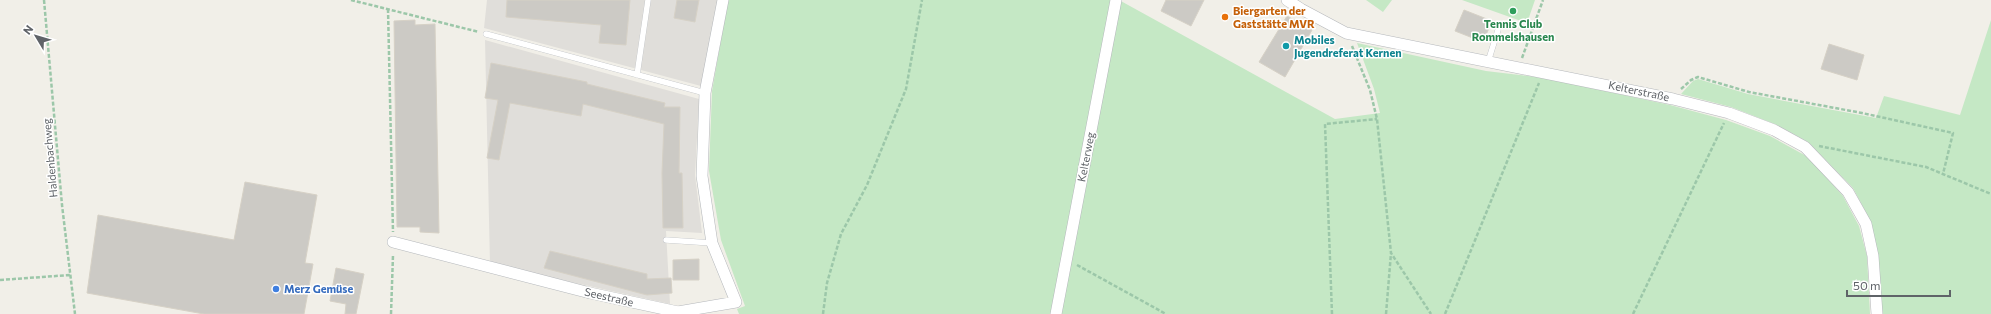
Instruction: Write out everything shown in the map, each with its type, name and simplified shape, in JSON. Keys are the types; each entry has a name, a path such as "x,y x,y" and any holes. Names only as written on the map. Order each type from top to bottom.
{"street":[{"name":"Seestraße","path":"393,242 590,293 678,312 736,302 712,243 702,176 706,93 723,0"},
{"name":"Kelterweg","path":"1056,314 1116,0"},
{"name":"Kelterstraße","path":"1287,0 1346,32 1488,62 1544,71 1673,99 1729,113 1774,130 1805,147 1848,192 1866,224 1873,256 1877,314"}],"lane":[{"path":"637,74 648,0"},
{"path":"1488,62 1498,30"},
{"path":"486,34 706,93"},
{"path":"666,240 712,243"}],"path":[{"name":"Haldenbachweg","path":"44,0 75,314"},
{"path":"351,0 486,34"},
{"path":"823,314 827,283 841,234 867,185 906,89 922,0"},
{"path":"1519,67 1543,0"},
{"path":"388,9 393,242 391,314"},
{"path":"1346,32 1370,90 1377,119 1391,253 1386,314"},
{"path":"1445,314 1544,71"},
{"path":"1673,99 1683,86 1698,77 1749,92 1953,132 1942,174"},
{"path":"1633,314 1729,113"},
{"path":"1332,314 1325,124 1377,119"},
{"path":"1805,147 1822,145 1926,167 1991,194"},
{"path":"1391,253 1430,314"},
{"path":"1066,259 1166,314"},
{"path":"0,280 70,275"}],"shaded area":[{"path":"487,0 718,0 701,86 484,28"},
{"path":"485,40 699,99 695,175 702,233 666,231 670,304 490,264"}],"green space":[{"path":"728,0 1119,0 1335,119 1380,113 1374,89 1357,43 1486,71 1544,78 1670,105 1726,120 1770,136 1808,157 1843,196 1859,226 1867,256 1870,314 739,314 737,309 745,306 721,240 709,171 712,91"},
{"path":"1366,0 1392,0 1383,12"},
{"name":"Tennis Club Rommelshausen","path":"1462,0 1535,0 1527,23"},
{"path":"1991,20 1991,314 1882,314 1878,256 1871,222 1853,188 1808,142 1777,125 1731,107 1681,94 1693,81 1698,79 1748,94 1876,118 1884,96 1960,115"}],"building":[{"path":"507,0 630,0 626,45 599,43 601,25 506,17"},
{"path":"677,0 699,0 695,22 674,18"},
{"path":"1166,0 1204,0 1191,26 1161,11"},
{"path":"1464,10 1492,21 1483,42 1455,31"},
{"name":"Mobiles Jugendreferat Kernen","path":"1287,16 1312,30 1285,77 1259,62"},
{"path":"415,20 415,25 435,24 439,233 420,232 420,227 397,227 394,21"},
{"path":"1829,44 1864,55 1857,80 1821,69"},
{"path":"491,63 587,82 587,84 665,103 664,107 680,107 679,173 682,173 683,228 663,228 662,173 664,124 583,104 581,116 510,103 499,160 487,158 498,100 485,98"},
{"path":"245,182 317,195 305,263 313,264 304,314 204,314 87,293 98,215 234,240"},
{"path":"550,251 647,274 647,279 671,278 672,293 647,295 544,268"},
{"path":"699,259 699,280 673,280 673,260"},
{"path":"336,268 364,274 356,314 345,314 346,304 330,301"}],"place":[{"name":"Tennis Club Rommelshausen","path":"1513,11"},
{"name":"Biergarten der Gaststätte MVR","path":"1225,17"},
{"name":"Mobiles Jugendreferat Kernen","path":"1286,46"},
{"name":"Merz Gemüse","path":"276,289"}]}
